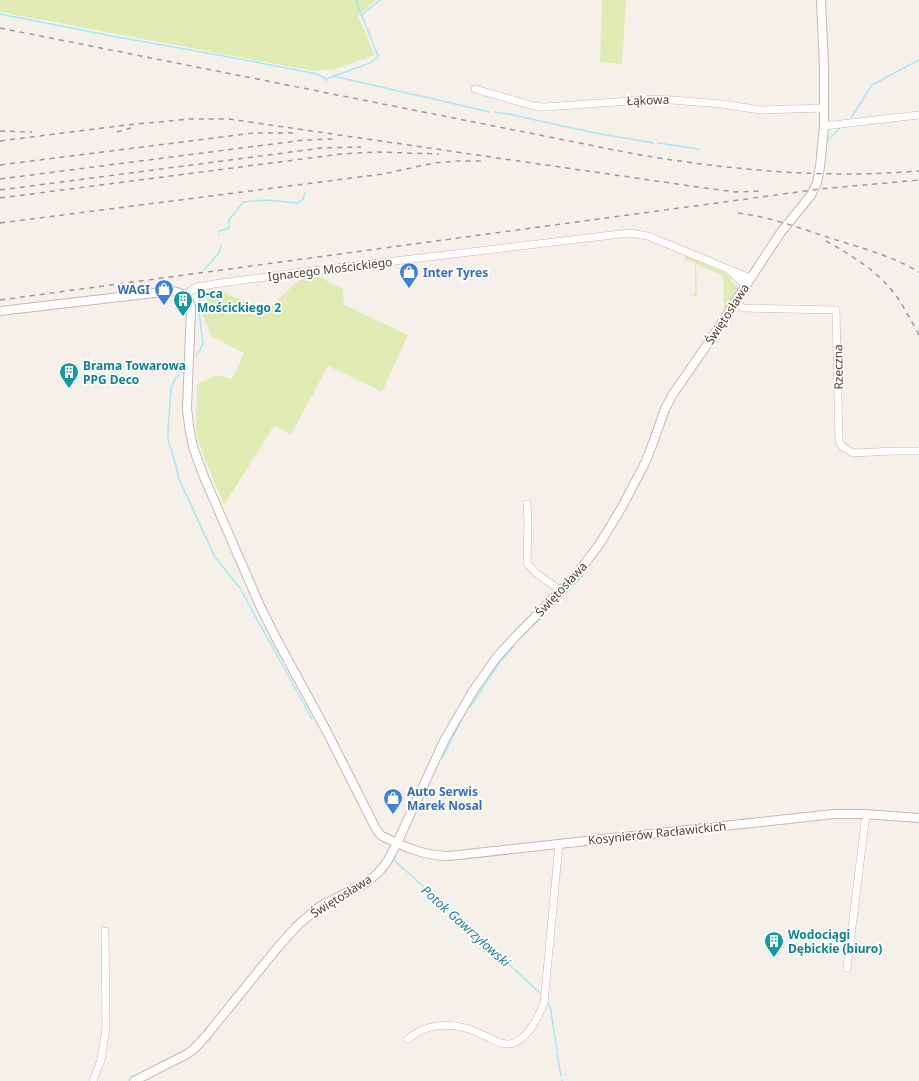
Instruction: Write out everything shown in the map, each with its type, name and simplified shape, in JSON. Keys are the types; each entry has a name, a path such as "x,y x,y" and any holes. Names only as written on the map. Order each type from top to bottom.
{"street":[{"name":"Świętosława","path":"134,1081 186,1054 200,1044 278,947 297,926 319,907 372,878 386,862 397,843 444,741 473,691 490,666 506,647 584,566 599,545 611,526 649,454 669,400 735,303 781,231 805,204 817,183 824,126 824,67 821,0"},
{"name":"Łąkowa","path":"475,89 534,106 544,107 659,99 722,104 760,110 824,108"},
{"path":"824,126 919,115"},
{"name":"Ignacego Mościckiego","path":"184,295 197,287 214,284 629,233 648,236 750,278"},
{"name":"Ignacego Mościckiego","path":"728,269 746,286"},
{"path":"0,311 171,291 179,292 184,295"},
{"name":"Kosynierów Racławickich","path":"184,295 189,300 191,308 187,408 193,446 204,477 260,606 380,834 422,853 440,856 834,814 866,814 919,818"},
{"name":"Rzeczna","path":"735,303 743,308 836,310 841,444 853,453 894,450 919,452"},
{"path":"527,504 527,563 536,573 561,591"},
{"path":"847,968 866,814"},
{"path":"408,1039 419,1031 430,1027 448,1025 463,1027 481,1033 496,1042 510,1044 522,1038 526,1033 536,1019 544,1003 559,844"},
{"path":"93,1081 101,1060 106,1028 105,932"}],"green space":[{"path":"0,0 376,0 358,16 375,55 336,69 313,71 0,12"},
{"path":"602,0 626,0 622,64 600,62"},
{"path":"686,256 726,273 731,278 731,281 738,287 738,291 724,314 722,313 724,310 723,276 696,264 697,296 691,296 695,294 695,262 685,260 684,257"},
{"path":"319,277 343,289 344,305 408,335 382,392 328,366 291,434 274,426 224,505 202,452 196,429 197,384 216,375 232,379 244,353 211,336 201,311 215,289 267,310 299,280"}],"waterway":[{"path":"356,0 361,15"},
{"path":"326,81 326,79 370,63 377,58 378,56 362,16 380,0"},
{"path":"0,14 317,74 326,79"},
{"name":"Potok Gawrzyłowski","path":"851,118 872,85 919,60"},
{"path":"333,76 490,112"},
{"path":"494,112 595,133 654,143"},
{"name":"Potok Gawrzyłowski","path":"826,142 842,126"},
{"path":"658,143 699,149"},
{"path":"219,231 229,228 229,220 243,202 266,200 298,203 303,199 305,193"},
{"path":"204,270 219,253 221,246"},
{"path":"196,356 203,344 199,312 200,293"},
{"path":"179,375 175,379 171,389 168,429 168,440 179,479 215,557 240,588 312,719"},
{"name":"Potok Gawrzyłowski","path":"522,636 583,575"},
{"name":"Potok Gawrzyłowski","path":"470,707 500,662 514,646"},
{"name":"Potok Gawrzyłowski","path":"442,758 465,713"},
{"name":"Potok Gawrzyłowski","path":"407,831 430,783"},
{"name":"Potok Gawrzyłowski","path":"395,858 395,861 540,993"},
{"name":"Potok Gawrzyłowski","path":"548,1003 550,1006 557,1050"},
{"name":"Potok Gawrzyłowski","path":"557,1053 561,1076"}],"railway":[{"path":"0,28 670,160 777,172 848,174 919,171"},
{"path":"0,141 126,125 190,119 229,119 735,192 761,191"},
{"path":"117,132 131,128"},
{"path":"0,131 32,132"},
{"path":"0,165 253,133 295,133"},
{"path":"0,179 304,140 336,139"},
{"path":"0,190 322,148 361,147"},
{"path":"0,198 341,154 376,152 439,154"},
{"path":"0,223 383,174 434,163 486,161"},
{"path":"0,300 820,189 919,180"},
{"path":"738,213 774,220 866,249 898,261 919,272"},
{"path":"826,241 865,265 890,288 906,311 919,335"}],"place":[{"name":"Inter Tyres","path":"409,289"},
{"name":"WAGI","path":"164,306"},
{"name":"D-ca Mościckiego 2","path":"183,317"},
{"name":"Brama Towarowa PPG Deco","path":"69,389"},
{"name":"Auto Serwis Marek Nosal","path":"393,815"},
{"name":"Wodociągi Dębickie (biuro)","path":"774,958"}]}
